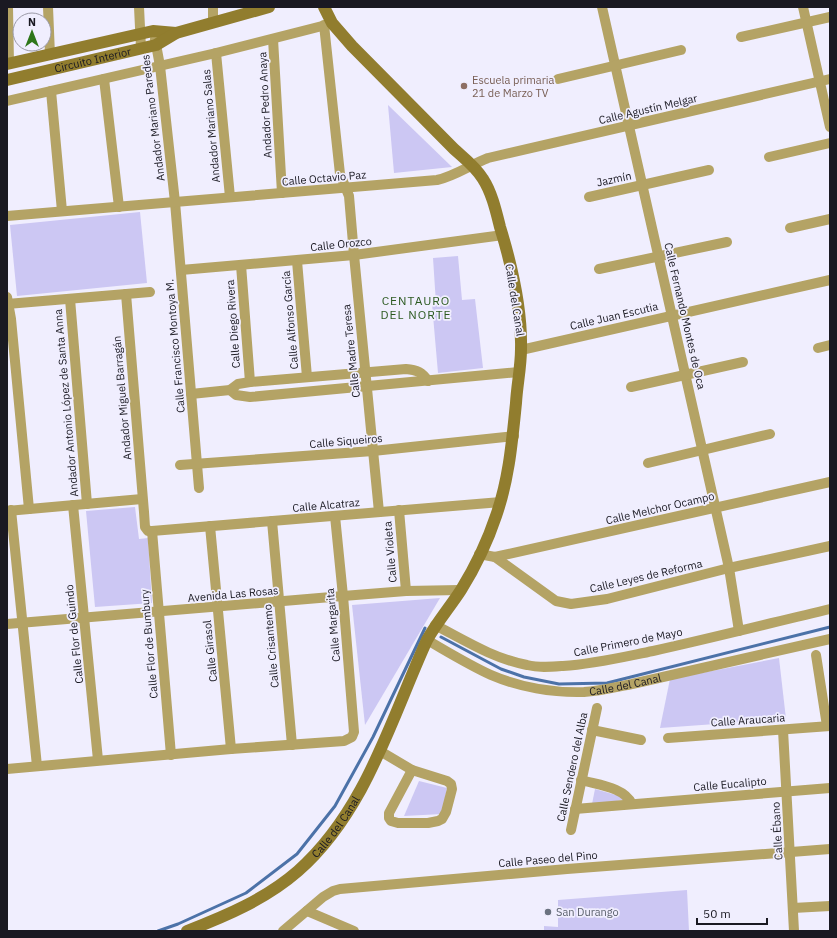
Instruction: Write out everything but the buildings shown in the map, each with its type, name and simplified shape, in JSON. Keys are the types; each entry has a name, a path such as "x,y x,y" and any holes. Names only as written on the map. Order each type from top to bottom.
{"street":[{"path":"8,7 8,64"},
{"path":"48,7 50,54"},
{"path":"139,7 141,48"},
{"path":"212,7 213,21"},
{"name":"Circuito Interior","path":"7,80 156,45 176,33 213,21 268,7"},
{"name":"Calle del Canal","path":"187,931 232,913 256,900 298,870 320,848 341,822 366,779 380,751 427,640 435,625 469,576 479,554 501,502 514,436 521,350 520,330 514,284 503,235 483,178 472,165 328,24 324,7"},
{"name":"Calle Fernando Montes de Oca","path":"602,7 716,507 729,568 739,631"},
{"path":"803,7 830,127"},
{"path":"741,37 830,17"},
{"path":"7,101 216,53 328,24"},
{"name":"Calle Madre Teresa","path":"328,24 340,174 348,190 349,196 379,512"},
{"name":"Circuito Interior","path":"8,64 153,31 176,33"},
{"name":"Andador Mariano Paredes","path":"153,31 160,66 175,202"},
{"name":"Andador Pedro Anaya","path":"273,39 282,193"},
{"path":"558,79 681,50"},
{"name":"Andador Mariano Salas","path":"216,53 230,198"},
{"path":"104,79 119,207"},
{"name":"Calle Agustín Melgar","path":"472,165 488,158 830,79"},
{"path":"51,91 62,211"},
{"path":"770,157 830,143"},
{"name":"Calle Octavio Paz","path":"7,216 437,180 454,175 472,165"},
{"name":"Jazmín","path":"589,197 709,170"},
{"name":"Calle Francisco Montoya M.","path":"175,202 199,488"},
{"path":"790,228 830,219"},
{"name":"Calle Orozco","path":"180,270 354,255 503,235"},
{"path":"599,269 727,242"},
{"name":"Calle Alfonso García","path":"297,261 307,377"},
{"name":"Calle Diego Rivera","path":"241,265 250,382"},
{"name":"Calle Juan Escutia","path":"521,350 830,280"},
{"path":"30,509 11,319 7,302 70,299 150,292"},
{"name":"Andador Miguel Barragán","path":"126,294 145,527 148,531 152,531"},
{"name":"Andador Antonio López de Santa Anna","path":"70,299 87,504"},
{"path":"818,348 830,345"},
{"path":"631,387 743,362"},
{"path":"191,394 230,390 238,384 250,382 415,370 422,373 428,381"},
{"path":"230,390 236,395 250,397 519,372"},
{"path":"648,463 770,434"},
{"name":"Calle Siqueiros","path":"180,465 197,465 373,451 514,436"},
{"name":"Calle Melchor Ocampo","path":"495,557 830,482"},
{"path":"37,766 9,511 142,499"},
{"name":"Calle Alcatraz","path":"152,531 501,502"},
{"name":"Calle Flor de Guindo","path":"73,505 98,760"},
{"name":"Calle Violeta","path":"399,510 406,591"},
{"name":"Calle Margarita","path":"292,745 344,741 352,737 354,732 335,516"},
{"name":"Calle Crisantemo","path":"272,521 292,745"},
{"name":"Calle Girasol","path":"210,526 231,749"},
{"name":"Calle Flor de Bumbury","path":"152,531 170,755"},
{"name":"Calle Leyes de Reforma","path":"479,554 495,557 556,601 571,604 607,599 729,568 830,546"},
{"name":"Avenida Las Rosas","path":"7,624 406,591 460,590"},
{"name":"Calle Primero de Mayo","path":"435,625 511,661 542,668 582,665 606,661 830,609"},
{"name":"Calle del Canal","path":"427,640 478,668 505,680 521,685 552,691 584,692 632,684 830,639"},
{"path":"816,655 828,726"},
{"name":"Calle Sendero del Alba","path":"571,830 597,708"},
{"name":"Calle Araucaria","path":"668,738 828,726"},
{"path":"592,730 641,740"},
{"name":"Calle Ébano","path":"783,730 794,931"},
{"path":"7,769 98,760 292,745"},
{"path":"380,751 412,770 447,781 451,784 452,789 446,812 438,822 428,824 398,823 391,821 389,818 389,813 412,770"},
{"path":"581,780 623,793 629,798 632,804"},
{"name":"Calle Eucalipto","path":"575,809 830,788"},
{"name":"Calle Paseo del Pino","path":"283,931 328,893 340,889 567,869 830,849"},
{"path":"793,908 830,906"},
{"path":"307,911 354,931"}],"shaded area":[{"path":"388,105 452,167 394,173"},
{"path":"140,212 147,283 17,296 10,225"},
{"path":"458,256 462,300 475,299 483,368 438,373 432,304 436,304 433,258"},
{"path":"135,507 139,539 148,538 152,603 95,607 86,511"},
{"path":"440,598 365,725 352,605"},
{"path":"779,658 786,719 660,728 670,679"},
{"path":"419,781 447,788 442,814 404,816"},
{"path":"595,789 623,797 624,800 592,804"},
{"path":"687,890 689,931 544,931 544,926 558,927 558,900"}],"waterway":[{"path":"441,637 501,669 524,677 559,684 607,683 830,627"},
{"path":"158,931 178,924 246,893 297,854 335,806 373,737 425,628"}],"place":[{"name":"Escuela primaria 21 de Marzo TV","path":"464,86"},
{"name":"San Durango","path":"548,912"}],"district":[{"name":"CENTAURO DEL NORTE","path":"416,307"}]}
